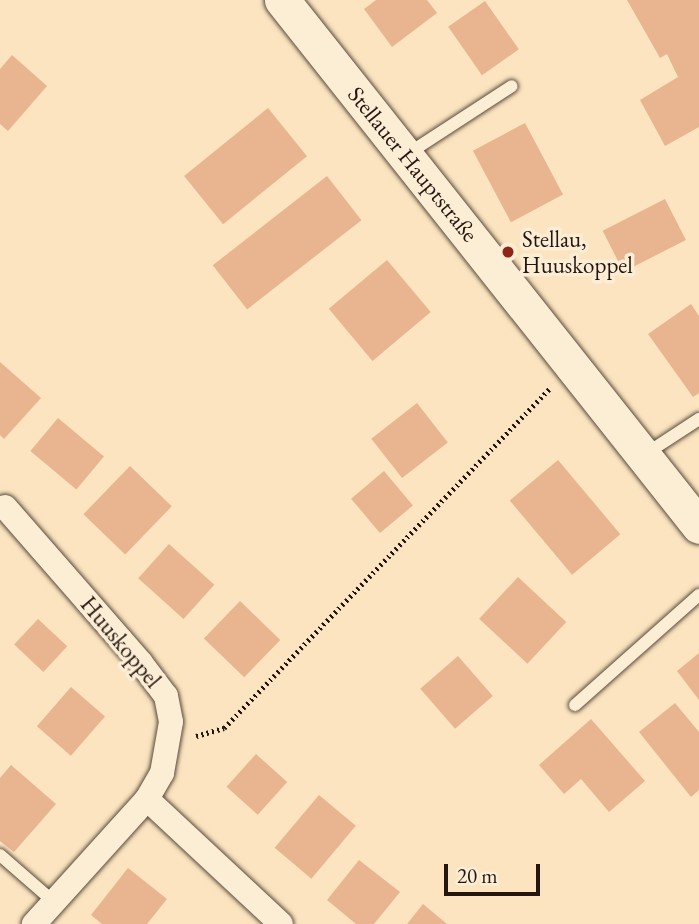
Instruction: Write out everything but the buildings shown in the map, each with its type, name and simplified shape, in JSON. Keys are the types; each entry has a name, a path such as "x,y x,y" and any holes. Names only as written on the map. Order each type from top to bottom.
{"street":[{"name":"Stellauer Hauptstraße","path":"282,0 699,526"},
{"name":"Huuskoppel","path":"5,507 141,663 166,696 171,722 162,773 147,799 34,924"},
{"path":"147,799 281,924"}],"lane":[{"path":"406,155 512,86"},
{"path":"644,455 699,419"},
{"path":"575,705 699,595"},
{"path":"0,855 54,902"}],"path":[{"path":"168,743 225,728 574,365"}],"place":[{"name":"Stellau, Huuskoppel","path":"508,252"}]}
